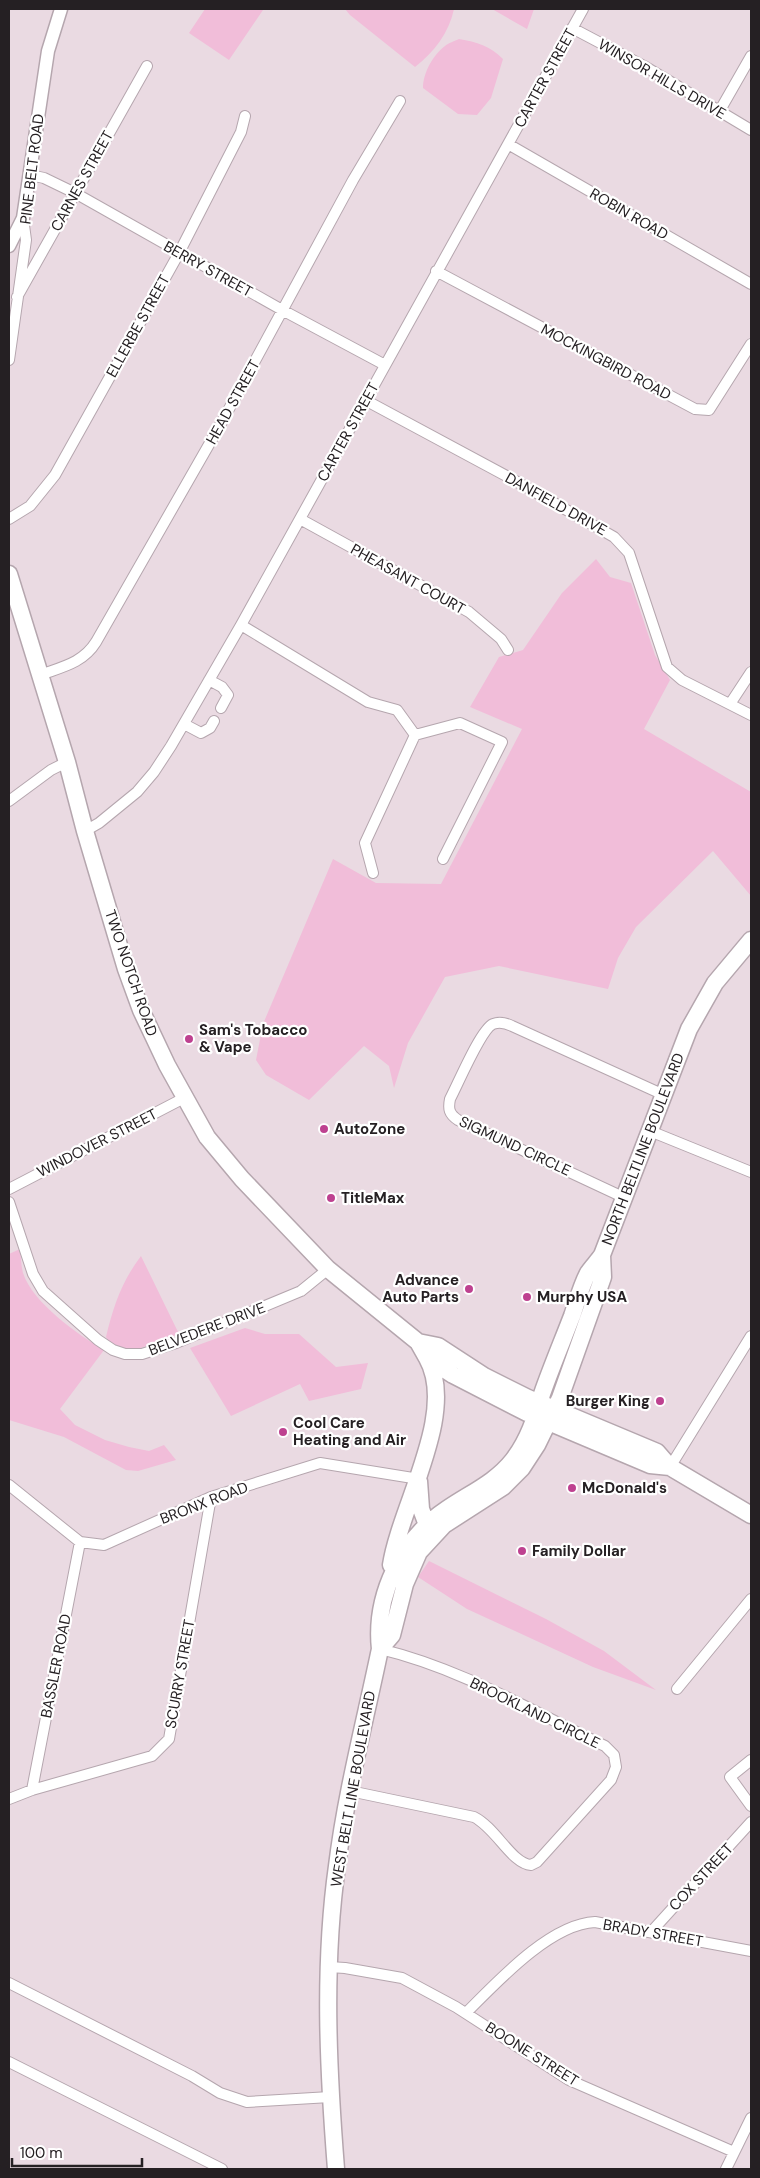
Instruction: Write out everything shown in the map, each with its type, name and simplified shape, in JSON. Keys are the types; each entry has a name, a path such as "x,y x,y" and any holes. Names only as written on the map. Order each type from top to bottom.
{"main road":[{"name":"TWO NOTCH ROAD","path":"9,574 67,762 85,831 126,969 167,1065 212,1143 242,1179 328,1269 418,1342 427,1358 453,1375 545,1412 657,1452 670,1467 751,1515"},
{"name":"NORTH BELTLINE BOULEVARD","path":"602,1255 689,1029 706,997 727,967 751,940"},
{"name":"WEST BELT LINE BOULEVARD","path":"336,2169 330,2097 328,2015 329,1967 337,1865 350,1791 380,1649 378,1631 388,1585 396,1566 408,1546 429,1531 449,1522 486,1500 509,1482 532,1455 545,1412 603,1277 602,1255"},
{"name":"TWO NOTCH ROAD","path":"418,1342 438,1346 545,1412"},
{"path":"427,1358 436,1380 437,1405"},
{"path":"388,1585 395,1547 411,1496 419,1478 437,1405 453,1375"},
{"path":"419,1478 422,1509 429,1531"},
{"name":"WEST BELT LINE BOULEVARD","path":"380,1649 392,1635 411,1568 429,1531"}],"street":[{"name":"PINE BELT ROAD","path":"9,360 26,240 23,218 47,59 61,9"},
{"name":"CARTER STREET","path":"85,831 99,823 137,792 154,772 184,724 241,625 436,270 583,9"},
{"name":"WINSOR HILLS DRIVE","path":"572,28 644,66 751,130"},
{"path":"719,112 751,56"},
{"name":"CARNES STREET","path":"17,297 147,66"},
{"name":"HEAD STREET","path":"40,675 75,663 89,652 284,311 354,180 400,101"},
{"name":"ELLERBE STREET","path":"9,519 30,506 55,475 179,253 241,132 245,116"},
{"name":"ROBIN ROAD","path":"508,144 751,284"},
{"name":"BERRY STREET","path":"30,175 44,178 75,193 179,253 385,365"},
{"path":"9,246 23,218"},
{"name":"MOCKINGBIRD ROAD","path":"436,270 695,409 709,410 751,344"},
{"name":"DANFIELD DRIVE","path":"365,400 512,479 614,537 629,552 667,667 682,680 751,715"},
{"name":"PHEASANT COURT","path":"300,519 469,612 501,638 508,650"},
{"path":"241,625 368,702 398,710 415,735"},
{"path":"730,704 751,672"},
{"path":"209,680 222,687 228,695 221,708"},
{"path":"184,724 201,733 210,728 214,721"},
{"path":"415,735 460,723 502,742 443,859"},
{"path":"373,873 365,844 415,735"},
{"path":"9,801 51,770 67,762"},
{"name":"SIGMUND CIRCLE","path":"625,1198 458,1120 449,1111 450,1099 483,1033 492,1024 498,1023 512,1026 664,1094"},
{"name":"WINDOVER STREET","path":"9,1189 186,1097"},
{"path":"650,1131 751,1172"},
{"name":"BELVEDERE DRIVE","path":"9,1202 30,1266 42,1291 98,1340 113,1350 125,1354 142,1354 176,1343 292,1295 301,1291 328,1269"},
{"path":"670,1467 751,1336"},
{"name":"BRONX ROAD","path":"80,1542 104,1545 211,1497 320,1464 419,1478"},
{"path":"9,1485 80,1542"},
{"name":"SCURRY STREET","path":"9,1799 32,1790 152,1756 169,1739 211,1497"},
{"name":"BASSLER ROAD","path":"32,1790 80,1542"},
{"path":"677,1689 751,1599"},
{"name":"BROOKLAND CIRCLE","path":"350,1791 474,1817 491,1828 521,1863 532,1865 537,1862 611,1780 616,1766 614,1755 605,1746 456,1674 420,1660 380,1649"},
{"path":"751,1760 730,1777 751,1806"},
{"name":"COX STREET","path":"651,1932 751,1822"},
{"name":"BRADY STREET","path":"466,2013 509,1970 555,1936 582,1923 595,1922 751,1951"},
{"name":"BOONE STREET","path":"329,1967 402,1978 433,1993 466,2013 569,2080 734,2152"},
{"path":"9,1983 192,2076 220,2093 247,2102 330,2097"},
{"path":"9,2062 222,2169"},
{"path":"726,2169 751,2118"}],"shaded area":[{"path":"205,9 263,10 229,60 189,33"},
{"path":"345,9 454,9 452,18 440,41 415,67"},
{"path":"492,9 534,9 527,29"},
{"path":"459,39 483,45 503,59 491,98 477,115 458,114 423,88 427,70 433,59 446,45"},
{"path":"596,559 610,577 631,583 655,655 670,680 644,729 751,792 751,896 713,851 636,927 618,958 608,989 499,966 445,977 408,1043 394,1088 389,1066 364,1046 309,1100 266,1075 256,1060 263,1024 333,859 376,883 441,884 522,729 470,707 499,657 523,650 562,593"},
{"path":"20,1249 23,1273 36,1295 69,1327 104,1350 60,1409 75,1425 105,1440 149,1451 164,1445 176,1460 138,1471 126,1470 64,1437 9,1420 9,1254"},
{"path":"141,1256 179,1334 135,1350 111,1345 106,1337 119,1295 128,1275"},
{"path":"245,1328 265,1334 299,1334 336,1367 368,1363 361,1389 309,1401 300,1384 231,1416 190,1348"},
{"path":"429,1561 546,1619 604,1651 656,1690 593,1667 467,1609 418,1577"}],"place":[{"name":"Sam's Tobacco & Vape","path":"189,1039"},
{"name":"AutoZone","path":"324,1129"},
{"name":"TitleMax","path":"331,1198"},
{"name":"Advance Auto Parts","path":"469,1289"},
{"name":"Murphy USA","path":"527,1297"},
{"name":"Burger King","path":"660,1401"},
{"name":"Cool Care Heating and Air","path":"283,1432"},
{"name":"McDonald's","path":"572,1488"},
{"name":"Family Dollar","path":"522,1551"}]}
